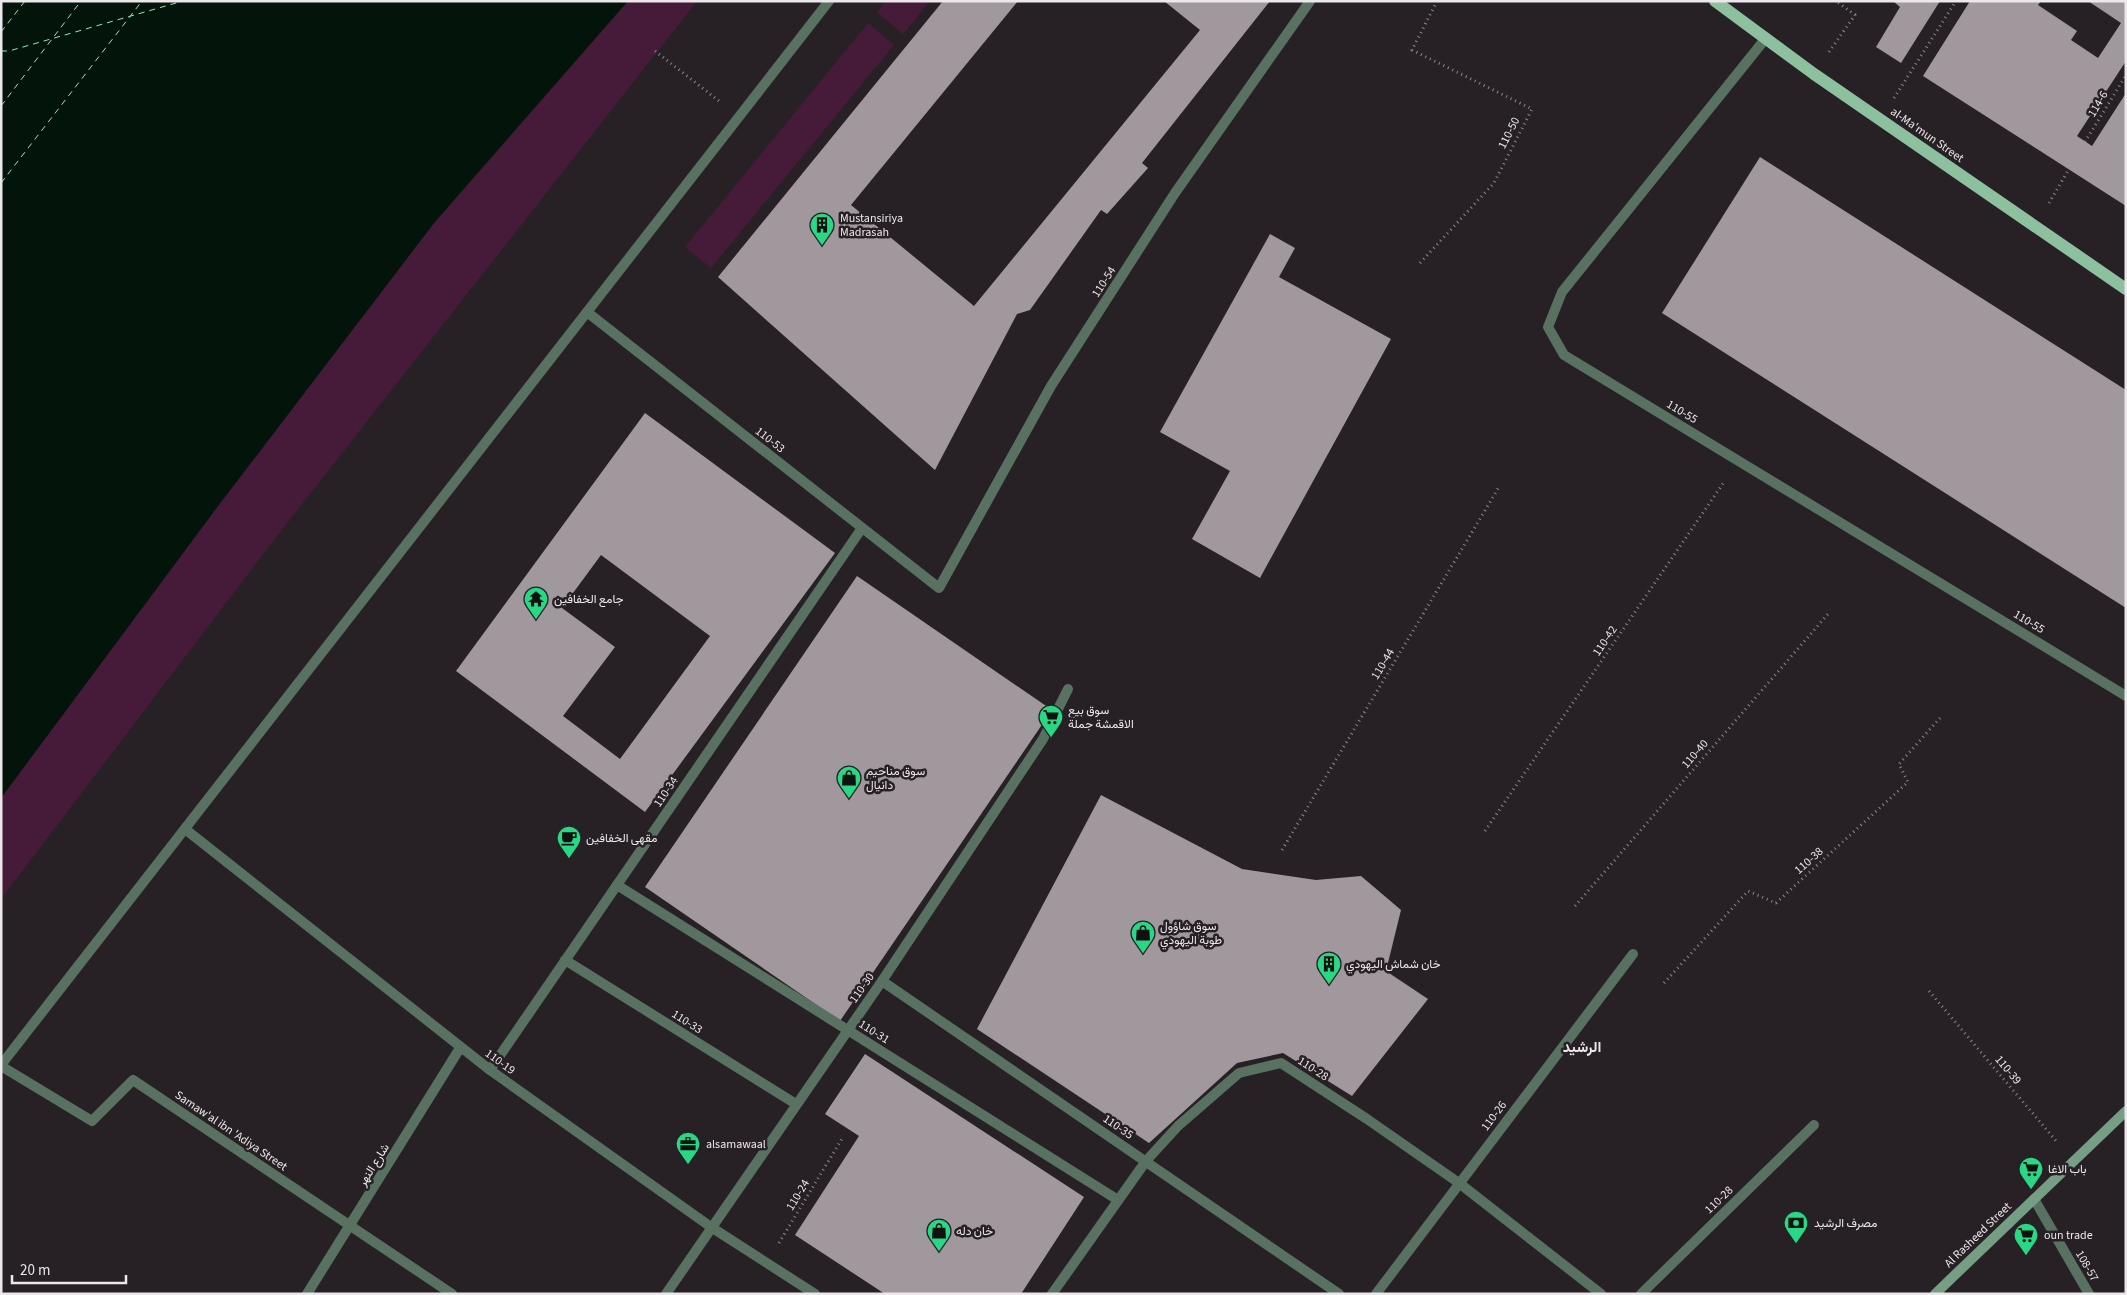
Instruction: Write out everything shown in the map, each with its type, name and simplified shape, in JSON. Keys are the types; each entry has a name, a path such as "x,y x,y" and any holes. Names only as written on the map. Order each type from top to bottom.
{"main road":[{"name":"al-Ma'mun Street","path":"1715,1 1814,74 2126,289"},
{"name":"Al Rasheed Street","path":"1935,1294 2126,1111"}],"street":[{"path":"1,1066 829,1"},
{"name":"110-54","path":"938,588 1051,386 1176,194 1310,1"},
{"name":"110-55","path":"1766,38 1562,292 1548,327 1564,355 2126,696"},
{"name":"110-53","path":"587,312 938,588"},
{"name":"110-34","path":"490,1070 862,528"},
{"name":"110-30","path":"666,1294 882,981 1043,739 1068,689"},
{"name":"110-19","path":"185,829 460,1048 711,1227 816,1294"},
{"name":"110-31","path":"617,885 1118,1200"},
{"name":"110-26","path":"1376,1294 1633,954"},
{"name":"110-33","path":"565,960 796,1104"},
{"name":"110-35","path":"882,981 1339,1294"},
{"name":"شارع النهر","path":"307,1294 460,1048"},
{"name":"110-28","path":"1052,1294 1146,1161 1178,1126 1239,1073 1281,1063 1459,1183 1601,1294"},
{"name":"Samaw'al ibn 'Adiya Street","path":"1,1066 92,1121 134,1080 452,1294"},
{"name":"110-28","path":"1642,1294 1814,1125"},
{"name":"108-57","path":"2034,1199 2089,1294"}],"path":[{"name":"110-50","path":"1420,264 1494,183 1532,109 1412,50 1437,1"},
{"path":"1814,74 1855,15 1836,1"},
{"path":"1880,120 1956,1"},
{"path":"655,51 719,101"},
{"name":"114-6","path":"2085,142 2126,75"},
{"path":"2034,226 2069,169"},
{"name":"110-42","path":"1486,831 1739,461"},
{"name":"110-44","path":"1282,850 1499,487"},
{"name":"110-40","path":"1575,906 1828,614"},
{"name":"110-38","path":"1664,983 1748,892 1776,903 1908,782 1899,764 1940,718"},
{"name":"110-39","path":"1929,991 2073,1161"},
{"name":"110-24","path":"766,1262 844,1137"}],"shaded area":[{"path":"1,1 628,1 434,223 215,510 1,798"},
{"path":"628,1 697,1 277,536 1,899 1,798 215,510 434,223"},
{"path":"886,1 930,1 903,34 877,12"},
{"path":"868,23 894,45 711,268 685,247"}],"building":[{"name":"Mustansiriya Madrasah","path":"943,1 1018,1 851,205 974,306 1200,30 1164,1 1270,1 1142,163 1148,168 1107,214 1101,210 1030,310 1017,314 935,470 718,277"},
{"path":"1893,1 1940,1 1901,63 1876,47 1900,7"},
{"path":"1970,1 2041,1 2038,5 2077,31 2071,40 2098,58 2121,23 2088,1 2126,1 2126,61 2077,136 2092,146 2126,93 2126,206 1923,76"},
{"path":"1760,157 2126,390 2126,608 1662,313"},
{"path":"1270,234 1295,248 1279,277 1391,339 1260,578 1192,539 1230,471 1160,432"},
{"path":"645,413 835,553 645,812 456,671","holes":["601,555 710,636 620,759 563,716 615,647 562,608"]},
{"name":"سوق مناحيم دانيال","path":"857,576 1052,710 840,1021 645,887"},
{"name":"سوق شاؤول طوبة اليهودي","path":"1101,795 1242,869 1316,880 1361,876 1401,910 1386,971 1428,999 1352,1096 1283,1053 1237,1063 1149,1143 977,1029"},
{"path":"865,1054 1084,1197 1021,1294 885,1294 795,1235 859,1136 825,1114"}],"ferry route":[{"path":"1,32 25,1"},
{"path":"1,106 81,1"},
{"path":"1,183 142,1"},
{"path":"1,51 9,51 183,1"}],"place":[{"name":"Mustansiriya Madrasah","path":"822,246"},
{"name":"جامع الخفافين","path":"536,620"},
{"name":"سوق بيع الاقمشة جملة","path":"1051,738"},
{"name":"سوق مناحيم دانيال","path":"849,799"},
{"name":"مقهى الخفافين","path":"569,859"},
{"name":"سوق شاؤول طوبة اليهودي","path":"1143,954"},
{"name":"خان شماش اليهودي","path":"1329,985"},
{"name":"alsamawaal","path":"688,1165"},
{"name":"باب الاغا","path":"2031,1190"},
{"name":"مصرف الرشيد","path":"1796,1244"},
{"name":"خان دله","path":"939,1252"},
{"name":"oun trade","path":"2026,1256"}],"district":[{"name":"الرشيد","path":"1582,1047"}]}
